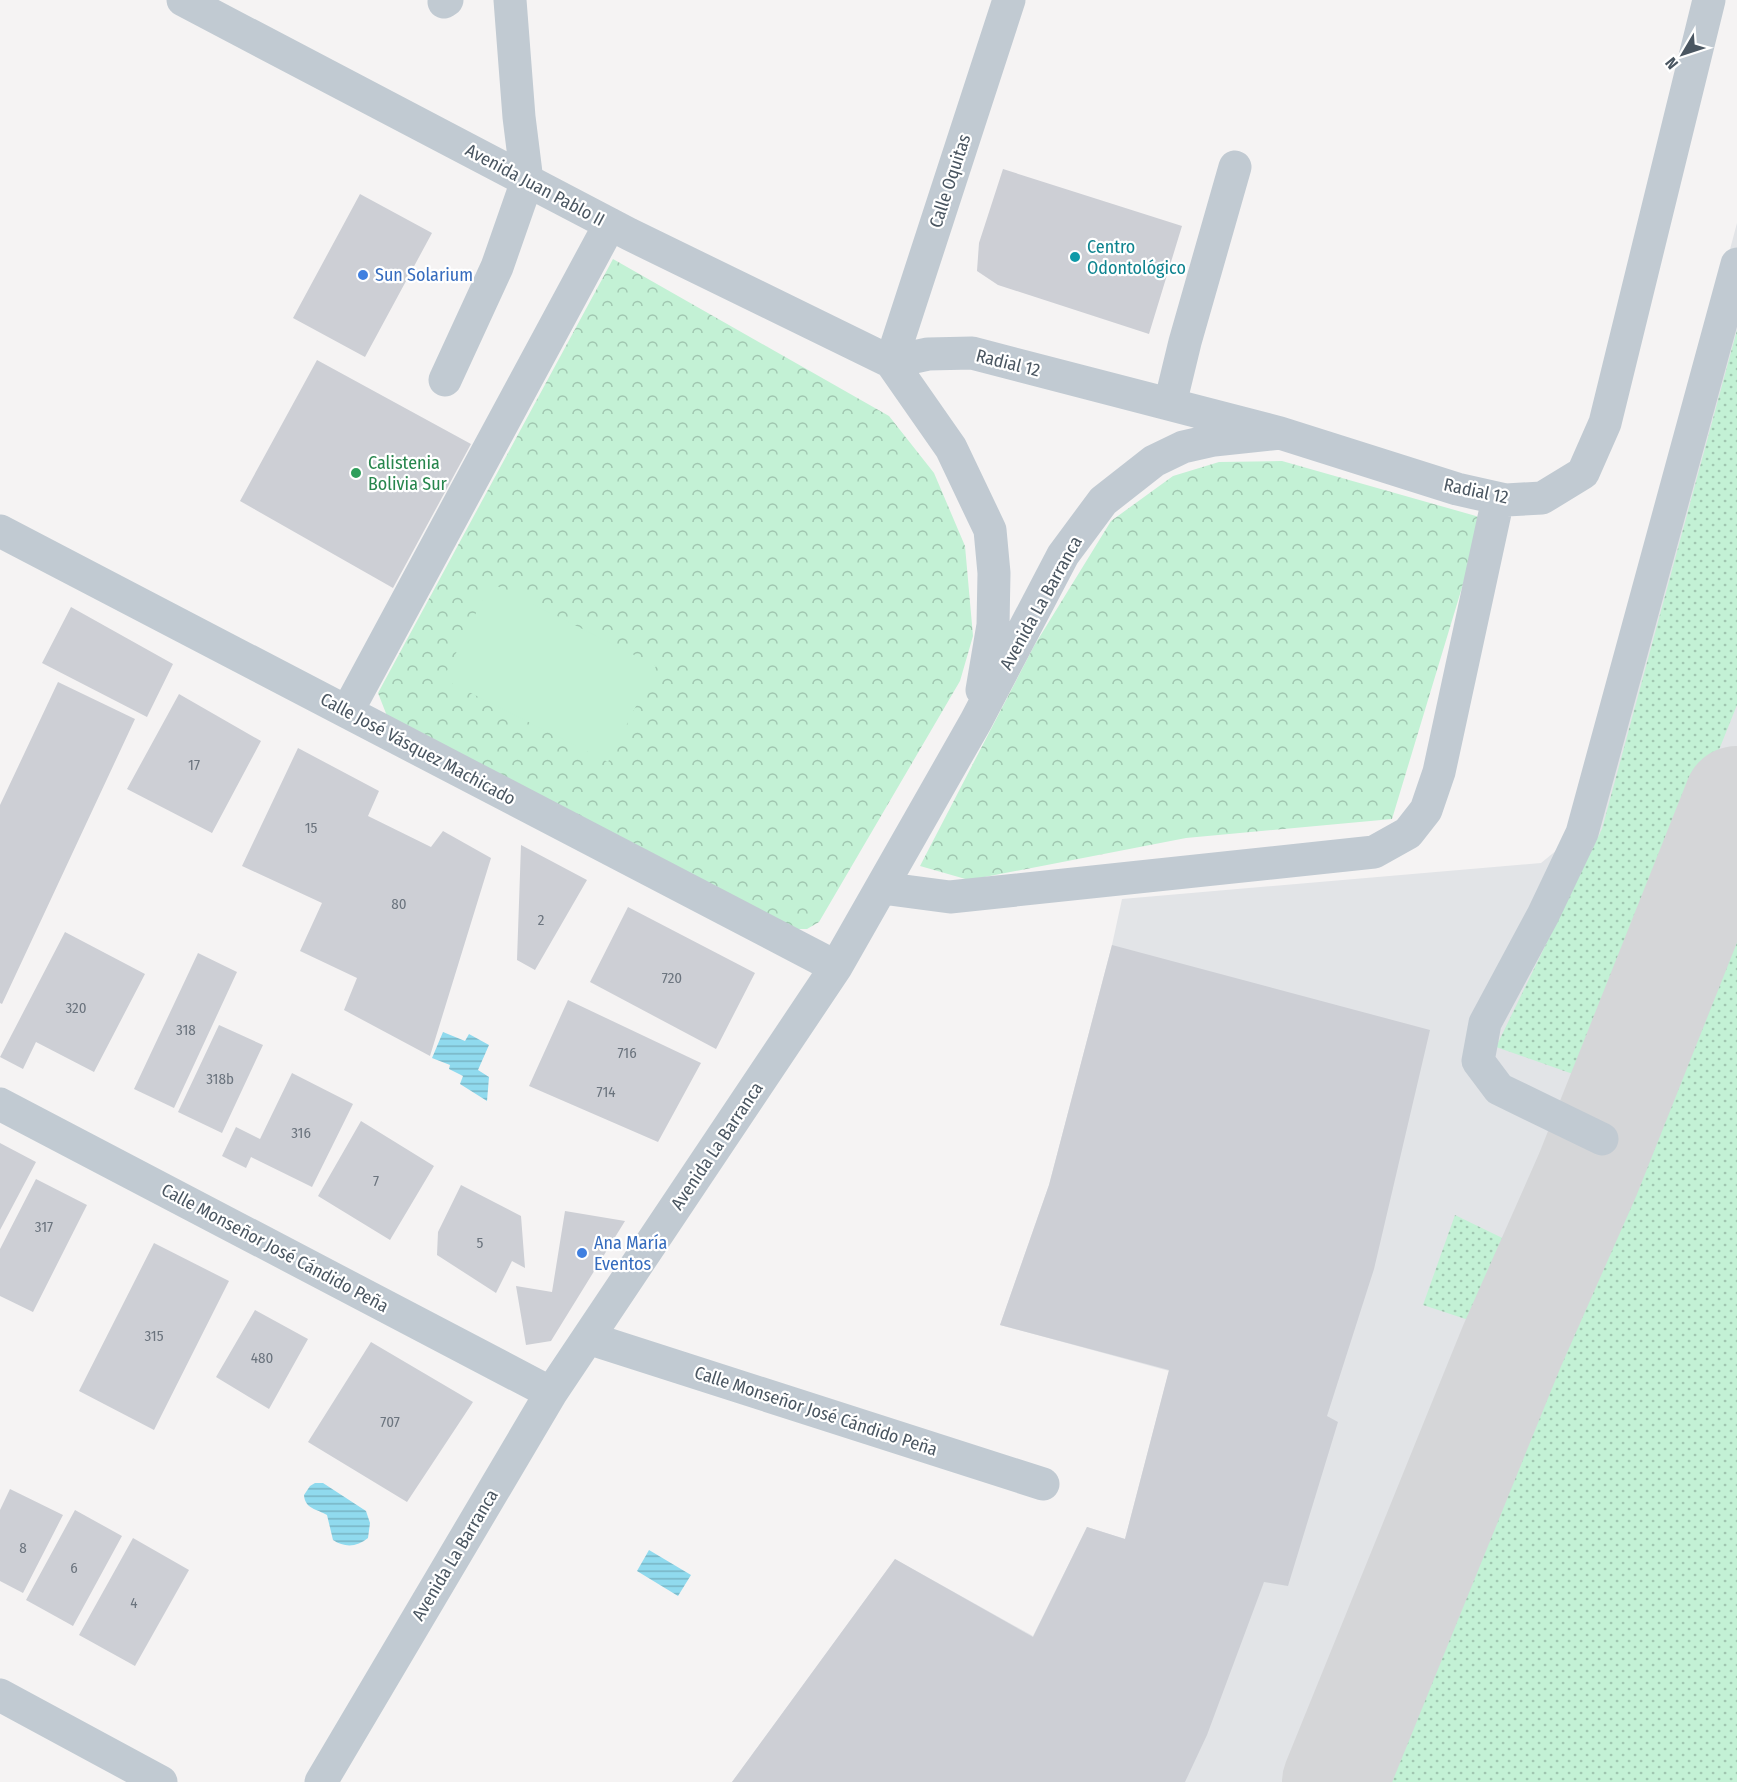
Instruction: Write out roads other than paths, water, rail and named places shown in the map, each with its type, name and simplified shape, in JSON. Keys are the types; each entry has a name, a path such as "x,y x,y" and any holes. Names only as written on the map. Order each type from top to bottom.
{"street":[{"name":"Avenida Juan Pablo II","path":"183,0 610,224 891,362"},
{"path":"445,380 497,267 527,181 519,117 510,0"},
{"name":"Calle Oquitas","path":"891,362 1009,0"},
{"name":"Radial 12","path":"891,362 928,354 972,353 1280,433 1457,489 1506,500 1542,498 1583,473 1605,423 1709,0"},
{"path":"1170,404 1185,342 1235,167"},
{"path":"347,712 610,224"},
{"path":"1602,1139 1499,1089 1478,1061 1485,1023 1543,915 1582,832 1737,264"},
{"name":"Avenida La Barranca","path":"891,362 951,448 990,530 994,573 993,625 976,721"},
{"name":"Avenida La Barranca","path":"321,1782 551,1393 836,967 976,721 1064,555 1103,501 1154,461 1183,447 1214,440 1280,433"},
{"path":"882,888 950,897 962,896 1374,852 1408,833 1426,810 1439,772 1498,499"},
{"name":"Calle José Vásquez Machicado","path":"0,531 836,967"},
{"name":"Calle Monseñor José Cándido Peña","path":"0,1104 551,1393"},
{"name":"Calle Monseñor José Cándido Peña","path":"588,1338 1043,1484"},
{"path":"2,1702 161,1782"}],"water":[{"path":"443,1032 465,1041 469,1034 489,1045 478,1070 489,1077 487,1101 460,1084 463,1076 449,1069 450,1065 432,1058"},
{"path":"315,1483 323,1483 366,1511 370,1523 368,1538 351,1545 333,1540 327,1515 309,1506 305,1500 304,1495"},
{"path":"649,1550 691,1575 678,1596 637,1571"}],"place":[{"name":"Centro Odontológico","path":"1075,257"},
{"name":"Sun Solarium","path":"363,275"},
{"name":"Calistenia Bolivia Sur","path":"356,473"},
{"name":"Ana María Eventos","path":"582,1253"}]}
